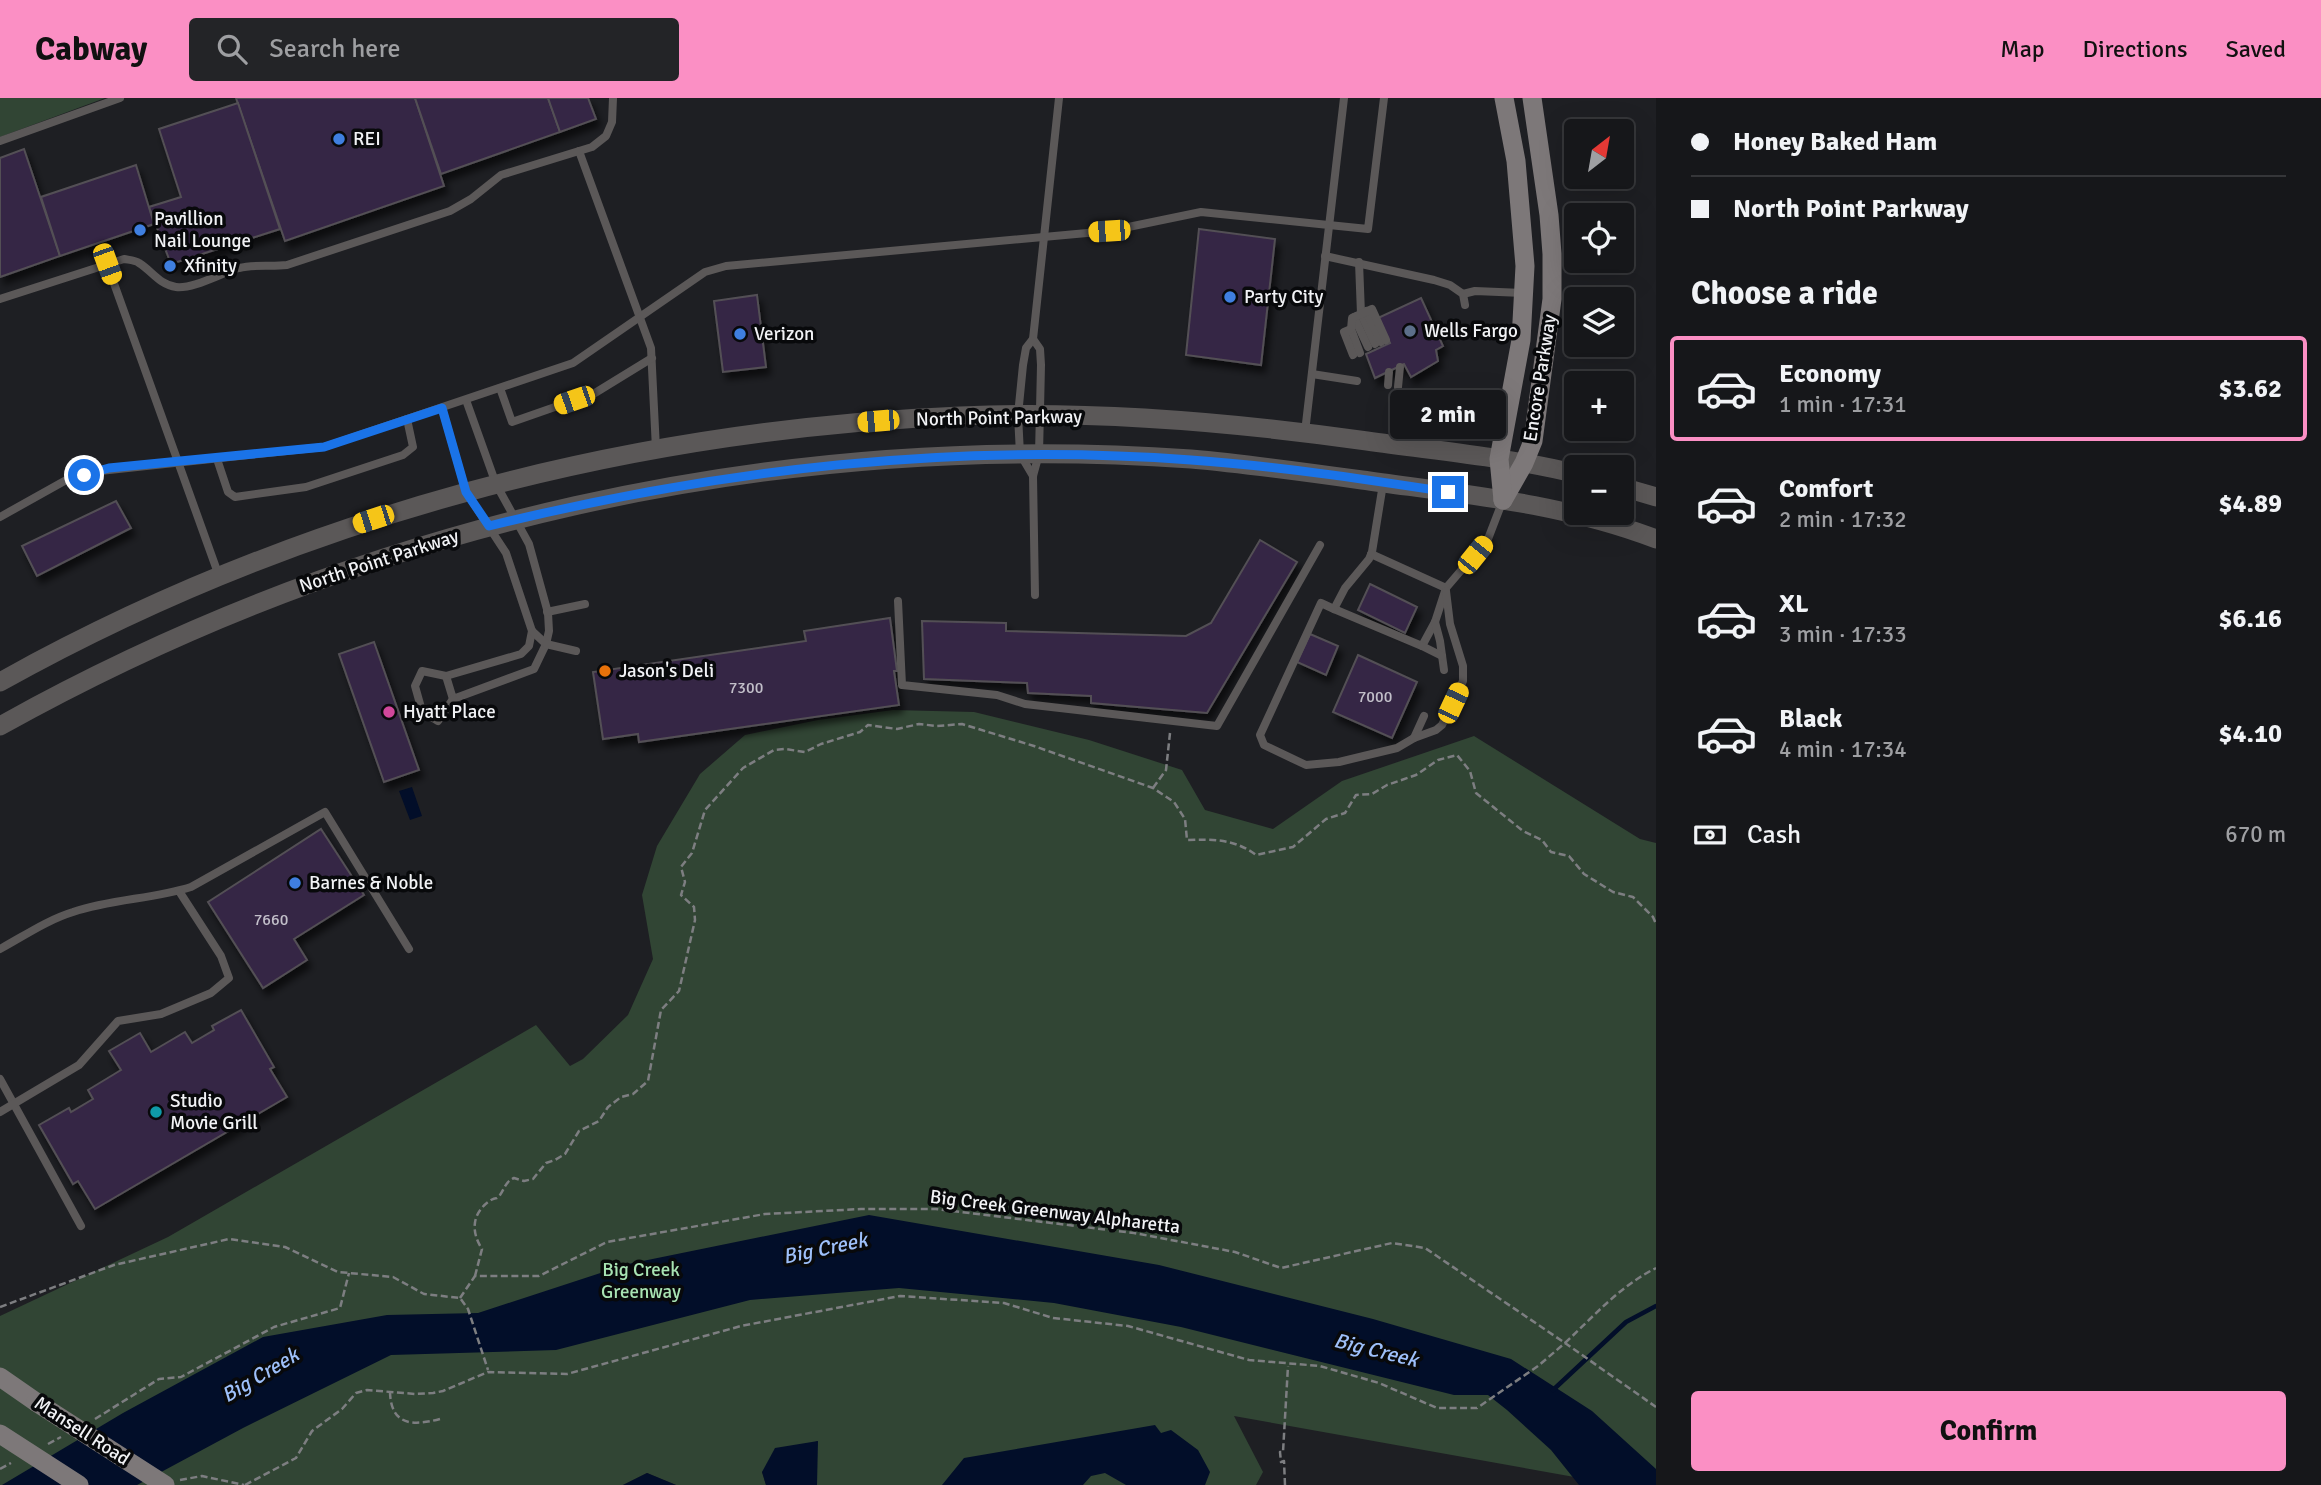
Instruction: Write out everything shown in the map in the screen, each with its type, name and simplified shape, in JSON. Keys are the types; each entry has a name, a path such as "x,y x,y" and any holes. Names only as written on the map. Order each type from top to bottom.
{"main road":[{"name":"Encore Parkway","path":"1503,500 1499,459 1521,340 1525,293 1517,174 1504,98"},
{"name":"Encore Parkway","path":"1503,500 1533,441 1552,299 1549,215 1532,98"},
{"name":"Mansell Road","path":"0,1377 165,1485"},
{"path":"0,1434 79,1485"}],"street":[{"name":"North Point Parkway","path":"0,682 117,621 219,576 321,537 495,484 656,449 783,430 963,416 1041,415 1194,421 1305,432 1499,459 1564,471"},
{"name":"North Point Parkway","path":"0,726 123,662 234,612 334,574 515,519 663,487 788,469 913,458 1029,454 1204,461 1383,482 1503,500 1591,518 1656,539"},
{"path":"1634,491 1656,497"}],"lane":[{"path":"0,141 120,98"},
{"path":"0,299 124,259 138,262 161,282 177,287 197,283 238,268 288,265 450,211 471,199 501,175 592,147 606,136 612,122 613,98"},
{"path":"1035,595 1033,477 1018,415 1026,348 1033,339 1059,98"},
{"path":"1305,432 1344,98"},
{"path":"0,517 68,479 109,468 324,447 466,400 573,363 705,272 726,266 1109,231 1201,212 1368,229 1384,98"},
{"path":"579,151 651,348 656,449"},
{"path":"1325,256 1450,285 1463,295 1465,305"},
{"path":"1359,262 1363,313 1378,343"},
{"path":"107,264 219,576"},
{"path":"1463,295 1475,291 1525,293"},
{"path":"1357,354 1347,331 1352,318 1363,313"},
{"path":"1033,339 1040,349 1041,415 1029,454 1033,477"},
{"path":"500,388 512,422 595,393 652,358"},
{"path":"1312,374 1360,379"},
{"path":"466,400 495,484 530,544 549,631 534,669 453,699 438,721 422,710 415,686 422,671 446,676 520,654 529,646 532,631"},
{"path":"442,408 466,492 506,553 532,631 546,644 576,651"},
{"path":"217,459 228,492 235,497 306,487 403,454 413,447 407,419"},
{"path":"1334,608 1345,588 1371,554 1383,482"},
{"path":"1422,646 1435,622 1446,588 1488,539 1503,500"},
{"path":"898,601 902,685 997,695 1025,704 1217,726 1320,545"},
{"path":"1371,554 1446,588"},
{"path":"1442,656 1321,603 1260,735 1264,745 1306,765 1339,762 1397,748 1442,725 1463,681 1463,666 1450,624 1446,588"},
{"path":"547,612 585,604"},
{"path":"1435,622 1444,670"},
{"path":"446,676 453,699"},
{"path":"1414,738 1424,716"},
{"path":"0,949 74,911 191,887 325,812 409,949"},
{"path":"0,1112 79,1065 118,1021 161,1014 211,993 229,978 221,956 179,891"},
{"path":"0,1079 81,1226"}],"path":[{"path":"1153,788 1166,770 1171,720"},
{"path":"460,1298 475,1276 482,1249 473,1230 482,1209 490,1200 498,1197 508,1181 514,1178 533,1180 546,1163 565,1154 579,1131 599,1121 608,1107 621,1097 634,1094 648,1081 661,1010 679,991 695,920 694,907 681,895 685,882 681,867 692,853 705,810 743,768 774,750 805,752 860,732 868,725 897,729 919,724 961,724 1034,746 1153,788 1174,802 1185,819 1187,840 1219,839 1246,848 1256,855 1293,847 1326,819 1345,813 1356,795 1372,794 1387,785 1416,775 1438,760 1457,755 1469,771 1476,793 1523,831 1542,840 1551,852 1569,856 1584,874 1613,892 1633,897 1653,917 1656,924"},
{"name":"Big Creek Greenway Alpharetta","path":"475,1276 538,1276 607,1242 765,1214 861,1209 936,1209 1134,1233 1235,1252 1281,1268 1392,1243 1425,1248 1656,1408"},
{"path":"0,1307 114,1265 229,1239 285,1247 338,1272 393,1277 424,1294 460,1298 468,1309 488,1372"},
{"path":"171,1485 180,1480 202,1476 244,1485 296,1458 312,1431 342,1409 356,1393 367,1390 433,1393 488,1372 567,1374 741,1326 900,1296 1004,1303 1053,1318 1128,1326 1249,1360 1320,1366 1379,1383 1437,1408 1477,1408 1538,1366 1635,1278 1656,1268"},
{"path":"84,1425 159,1379 181,1377 274,1327 341,1308 349,1273"},
{"path":"1285,1485 1284,1461 1280,1462 1280,1452 1283,1451 1288,1365"},
{"path":"390,1392 393,1410 404,1421 413,1423 440,1419"},
{"path":"48,1444 60,1438"},
{"path":"0,1469 12,1462"}],"green space":[{"path":"0,98 105,98 0,137"},
{"name":"Big Creek Greenway","path":"893,710 974,712 1089,740 1182,770 1205,810 1273,829 1342,781 1474,736 1640,839 1656,843 1656,1485 1619,1485 1234,1416 1263,1472 1256,1485 817,1485 817,1441 762,1472 766,1485 676,1485 647,1473 623,1485 0,1485 0,1316 168,1237 536,1025 570,1066 583,1059 628,1015 653,959 642,895 657,846 700,774 745,735 818,720"}],"water":[{"path":"412,787 422,816 410,820 399,791"},
{"name":"Big Creek","path":"869,1215 1159,1265 1373,1319 1511,1359 1592,1411 1656,1469 1656,1485 1579,1485 1551,1450 1488,1395 1454,1395 1181,1327 1054,1303 899,1288 750,1300 556,1350 391,1355 243,1428 137,1485 2,1485 123,1413 263,1337 387,1315 478,1313 628,1264"},
{"path":"1155,1425 1161,1433 1171,1430 1198,1450 1210,1472 1205,1485 1126,1485 1105,1473 1091,1476 1083,1485 942,1485 964,1458"},
{"path":"818,1441 817,1485 766,1485 762,1472 775,1448"},
{"path":"647,1473 676,1485 623,1485"}],"building":[{"name":"REI","path":"236,98 415,98 444,186 285,241"},
{"path":"415,98 548,98 560,132 441,174"},
{"path":"548,98 588,98 596,119 560,132"},
{"path":"238,103 280,229 171,264 149,207 181,197 159,129"},
{"path":"24,149 60,256 0,277 0,158"},
{"path":"136,165 154,224 60,256 41,197"},
{"name":"Party City","path":"1199,229 1275,239 1261,365 1186,355"},
{"name":"Verizon","path":"757,295 766,367 723,372 714,301"},
{"name":"Wells Fargo","path":"1421,298 1443,346 1436,350 1438,361 1411,377 1404,364 1375,378 1366,354 1390,343 1378,318"},
{"path":"116,501 131,528 37,576 22,546"},
{"path":"1260,540 1297,562 1207,713 1091,703 1091,696 1028,693 1027,683 924,679 922,621 1006,623 1006,631 1186,636 1211,623"},
{"path":"1370,584 1417,607 1405,633 1358,610"},
{"path":"890,618 899,705 639,742 638,734 603,739 593,672 806,641 804,631"},
{"path":"1310,634 1338,646 1326,675 1297,662"},
{"path":"374,642 419,770 384,782 339,654"},
{"path":"1358,655 1417,682 1392,738 1333,712"},
{"path":"321,829 364,895 294,939 307,960 263,988 208,902"},
{"path":"241,1010 274,1067 270,1069 287,1097 95,1209 78,1181 73,1184 39,1125 69,1108 71,1112 93,1099 88,1090 121,1070 109,1051 140,1033 151,1052 185,1032 192,1043 214,1030 212,1026"}],"waterway":[{"path":"1553,1390 1626,1322 1656,1306"}],"place":[{"name":"REI","path":"339,139"},
{"name":"Pavillion Nail Lounge","path":"140,230"},
{"name":"Xfinity","path":"170,266"},
{"name":"Party City","path":"1230,297"},
{"name":"Wells Fargo","path":"1410,331"},
{"name":"Verizon","path":"740,334"},
{"name":"Jason's Deli","path":"605,671"},
{"name":"Hyatt Place","path":"389,712"},
{"name":"Barnes & Noble","path":"295,883"},
{"name":"Studio Movie Grill","path":"156,1112"}],"route":[{"path":"84,475 109,468 324,447 442,408 466,492 489,526 601,499 727,477 843,463 965,455 1084,455 1191,460 1300,471 1448,492"}]}
